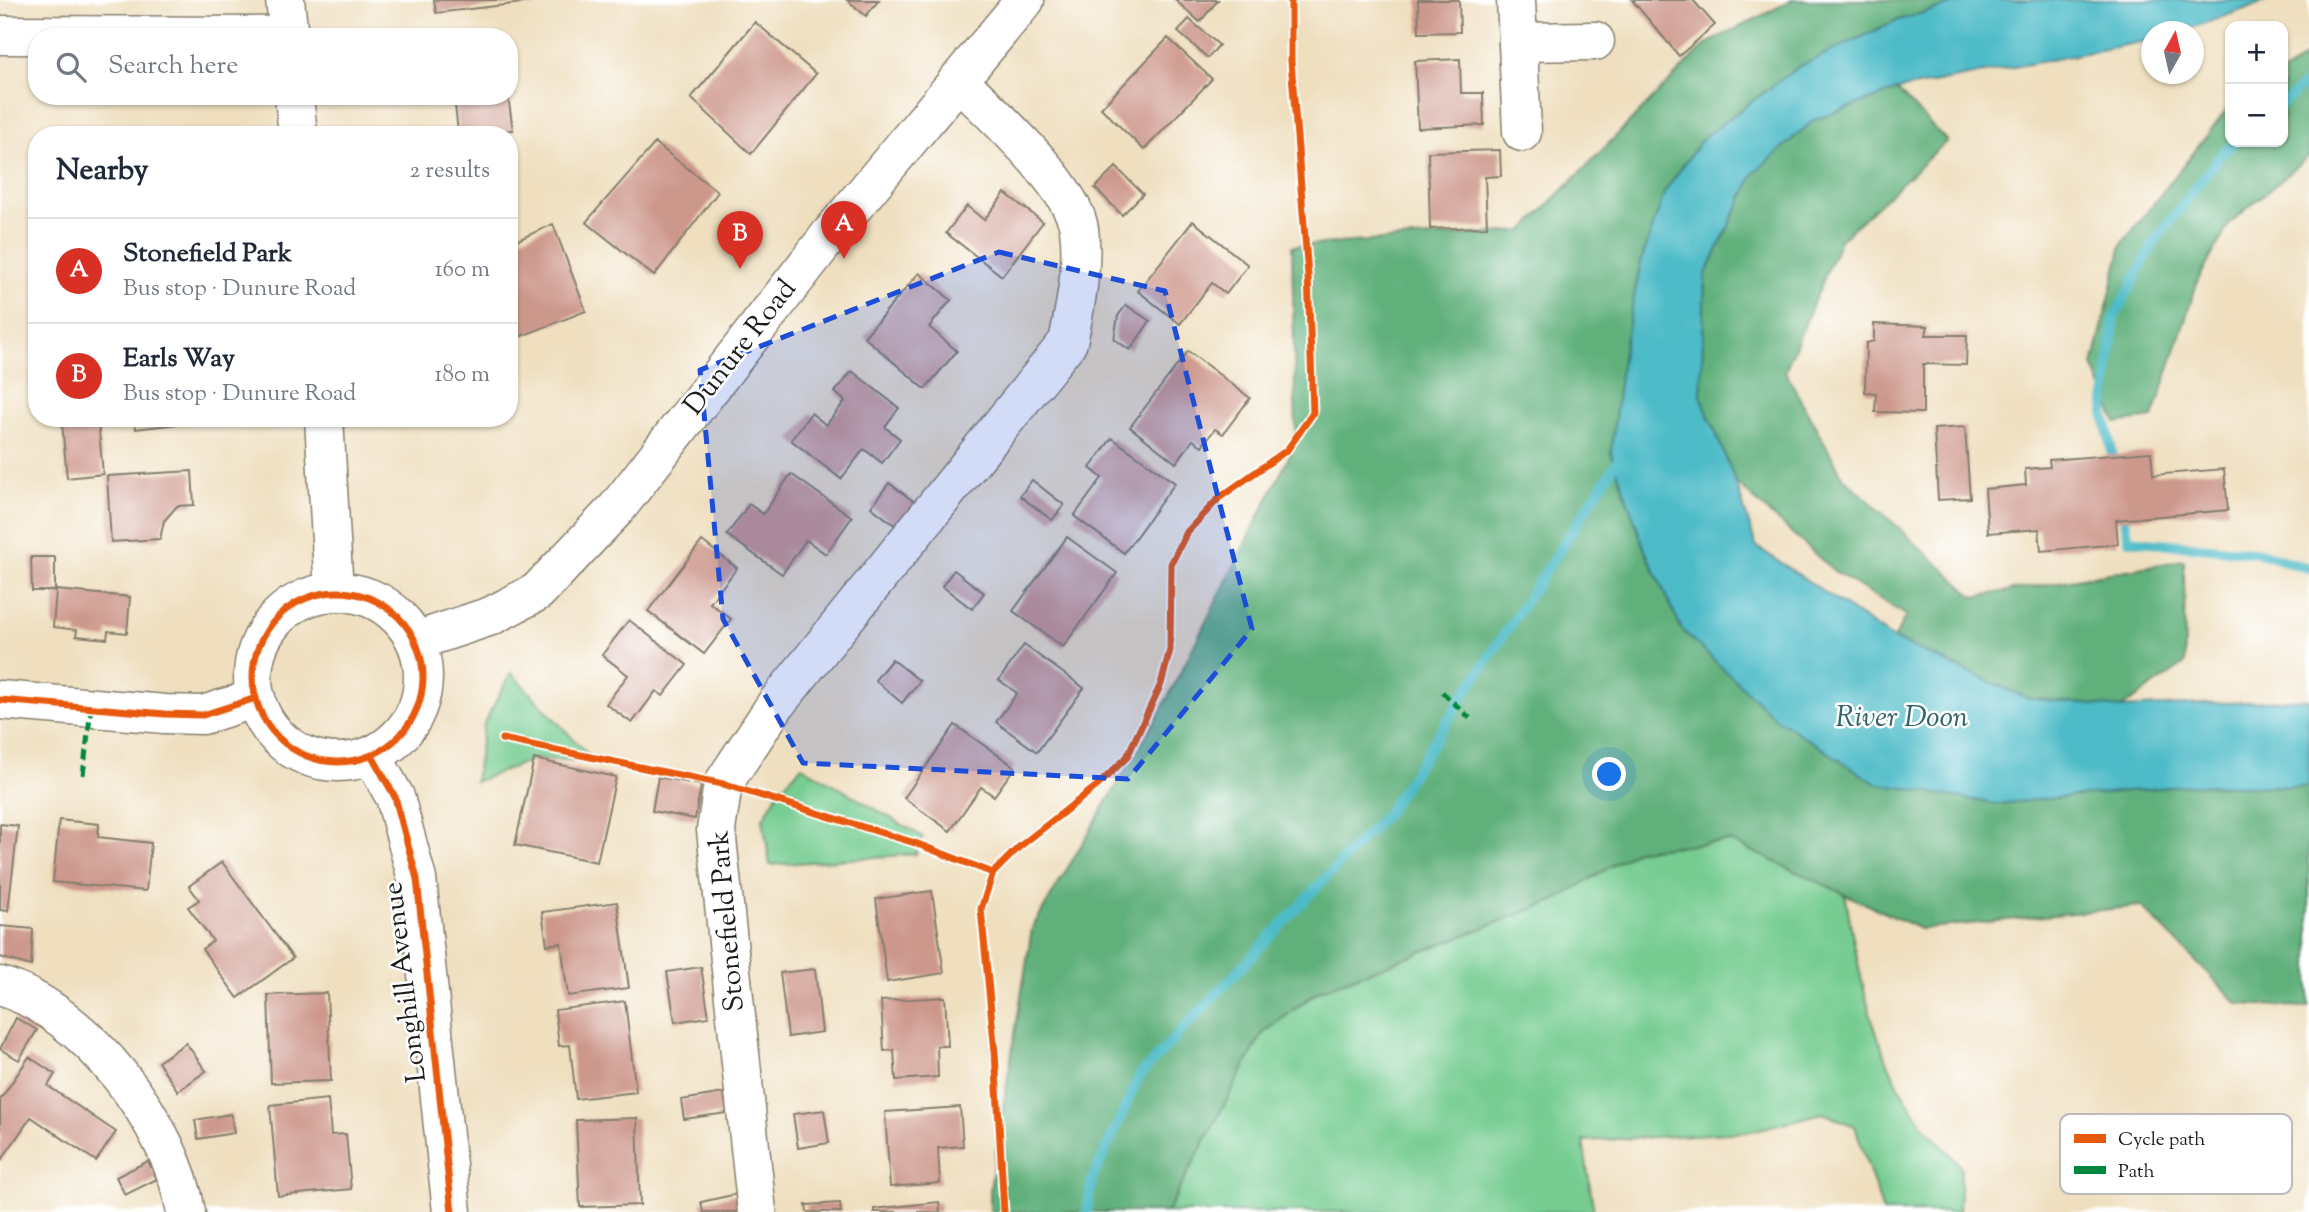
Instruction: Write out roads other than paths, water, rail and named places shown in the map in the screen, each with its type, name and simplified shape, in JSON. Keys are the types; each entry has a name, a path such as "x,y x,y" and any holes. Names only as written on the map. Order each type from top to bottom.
{"street":[{"name":"Dunure Road","path":"416,641 491,616 537,592 617,508 829,236 1025,0"},
{"path":"1516,0 1521,132"},
{"path":"184,28 288,24"},
{"path":"1,35 28,34"},
{"path":"1518,42 1595,41"},
{"name":"Stonefield Park","path":"757,1212 716,830 723,784 776,704 1068,342 1076,304 1079,228 1058,185 1006,127 958,80"},
{"path":"295,105 297,126"},
{"path":"325,427 334,592"},
{"path":"334,592 363,595 382,603 398,616 416,641 424,672 416,713 405,731 390,745 372,756 349,761 325,761 302,754 282,742 267,724 256,698 253,669 264,633 290,606 306,597 334,592"},
{"path":"0,700 203,715 256,698"},
{"name":"Longhill Avenue","path":"372,756 395,797 417,879 452,1212"},
{"path":"0,986 24,993 86,1039 128,1083 166,1149 182,1189 186,1212"}],"water":[{"name":"River Doon","path":"1969,0 2270,0 2204,24 2204,21 2141,21 2141,42 1897,90 1814,120 1754,173 1705,276 1701,397 1736,483 1756,546 1894,639 2027,698 2121,708 2309,699 2309,787 2191,785 1996,804 1875,783 1774,717 1682,630 1645,550 1611,453 1622,358 1641,262 1665,191 1703,138 1798,67 1895,21"}],"waterway":[{"path":"2288,99 2309,81"},
{"path":"2115,467 2104,413 2114,318 2153,244 2222,153 2230,147"},
{"path":"1087,1212 1092,1180 1140,1075 1387,813 1623,453"},
{"path":"2122,507 2129,540 2260,553 2309,569"}],"place":[{"name":"Stonefield Park","path":"844,259"},
{"name":"Earls Way","path":"740,269"}]}
